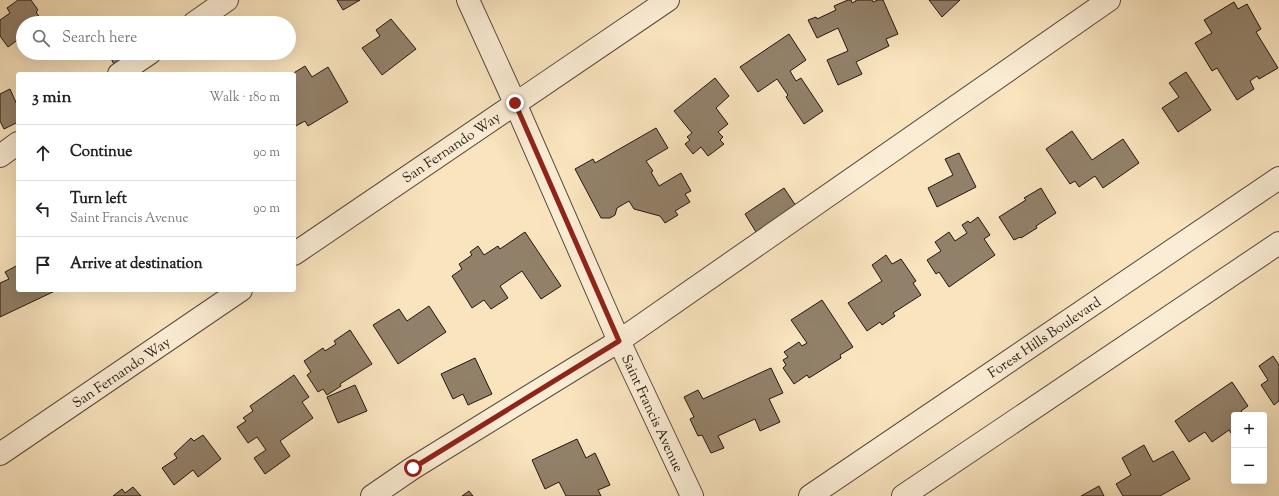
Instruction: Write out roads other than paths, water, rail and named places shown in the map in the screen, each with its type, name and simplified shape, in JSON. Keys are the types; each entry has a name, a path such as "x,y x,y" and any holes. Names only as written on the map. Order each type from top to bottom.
{"street":[{"path":"204,16 227,0"},
{"name":"Saint Francis Avenue","path":"468,0 515,103 619,341 692,496"},
{"name":"San Fernando Way","path":"296,253 668,0"},
{"path":"372,496 413,468 619,341 1109,0"},
{"path":"122,72 140,60"},
{"path":"0,156 16,145"},
{"name":"Forest Hills Boulevard","path":"810,496 1279,178"},
{"path":"903,496 1279,243"},
{"name":"San Fernando Way","path":"0,454 238,292"}]}
